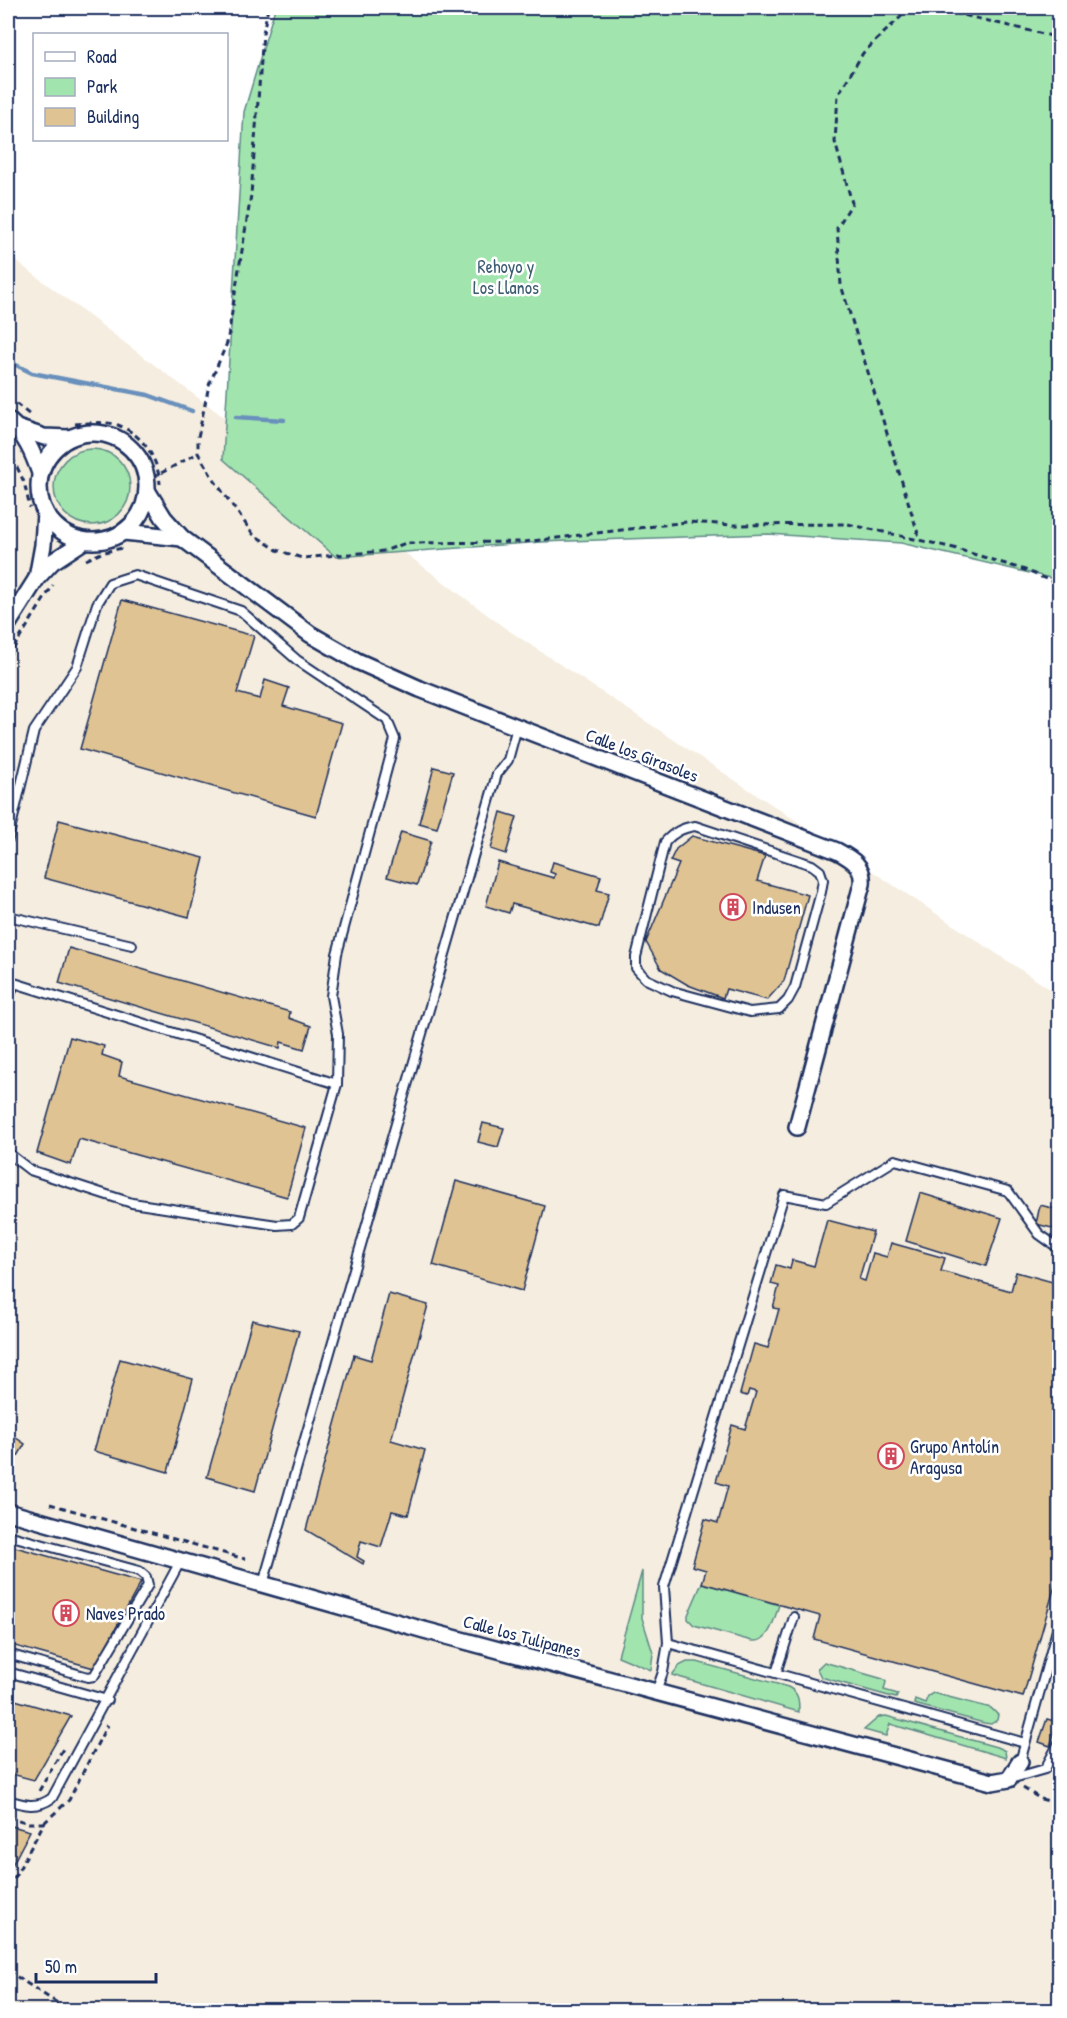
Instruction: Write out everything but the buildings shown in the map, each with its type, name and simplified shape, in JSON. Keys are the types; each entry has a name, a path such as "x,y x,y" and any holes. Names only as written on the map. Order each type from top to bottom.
{"street":[{"path":"12,424 44,437 69,431 103,433 120,438 133,449 154,484 136,521 124,532 98,541 84,541 69,536 55,526 40,500 40,473 32,450 12,424"},
{"path":"40,473 51,452 69,431"},
{"name":"Calle los Girasoles","path":"154,484 164,518 182,538 310,634 333,648 420,689 817,843 856,862 863,876 862,884 797,1126"},
{"path":"37,578 43,545 45,512"},
{"path":"124,532 182,538"},
{"path":"8,624 37,578 52,562 84,541"},
{"name":"Calle los Tulipanes","path":"8,1512 424,1630 992,1782 1009,1779"},
{"path":"1009,1779 1020,1762"}],"lane":[{"path":"8,839 34,732 77,667 97,604 110,583 135,574 241,611 297,660 387,720 395,739 337,954 331,996 338,1034 337,1084 299,1218 292,1224 278,1224 132,1203 30,1170 8,1153"},
{"path":"263,1584 497,774 508,759 517,728"},
{"path":"695,826 813,862 823,880 821,892 795,987 788,1000 779,1009 750,1012 672,991 646,979 636,968 636,957 665,842 678,830 695,826"},
{"path":"8,916 132,945"},
{"path":"8,1001 11,982 337,1084"},
{"path":"656,1692 663,1672 668,1643 664,1587 784,1195 826,1203 895,1160 1008,1191 1039,1234 1059,1249"},
{"path":"8,1535 139,1571 146,1577 148,1585 97,1673 88,1677 8,1654"},
{"path":"8,1800 32,1806 46,1803 52,1798 182,1560"},
{"path":"776,1673 794,1617"},
{"path":"1020,1762 1059,1619"},
{"path":"668,1643 1025,1743"},
{"path":"8,1672 107,1700"},
{"path":"69,1689 70,1672"},
{"path":"1009,1779 1045,1769 1059,1741"}],"path":[{"path":"268,8 262,33 251,195 227,343 209,385 198,437 198,453 214,480 253,534 277,550 302,558 384,551 406,543 524,542 687,522 734,525 848,524 954,548 1025,570 1059,585"},
{"path":"910,8 863,53 838,95 835,142 852,203 837,228 841,285 920,540"},
{"path":"934,8 1059,38"},
{"path":"8,397 34,418"},
{"path":"69,431 99,423 118,425 138,437 150,450 154,484 198,453"},
{"path":"8,448 24,482 30,516"},
{"path":"81,562 101,553 124,548"},
{"path":"8,657 55,583"},
{"path":"50,1504 244,1559"},
{"path":"8,1887 44,1823 69,1800 109,1720"},
{"path":"38,1794 66,1744"},
{"path":"1009,1779 1041,1799 1059,1804"},
{"path":"8,1817 29,1823 44,1823"},
{"path":"8,1971 68,2010"}],"shaded area":[{"path":"8,255 505,628 1059,995 1059,2010 8,2010"}],"green space":[{"name":"Rehoyo y Los Llanos","path":"275,8 1059,8 1059,580 901,543 769,534 541,542 336,557 223,459 244,112"},
{"path":"92,449 107,452 119,460 127,472 130,487 127,502 119,514 107,522 92,525 77,522 65,514 57,502 54,487 57,472 65,460 77,452"},
{"path":"642,1571 642,1618 653,1653 651,1670 618,1656"},
{"path":"702,1583 779,1605 767,1634 758,1641 752,1641 694,1625 688,1619 688,1615"},
{"path":"687,1662 697,1662 788,1687 798,1697 799,1712 672,1675 679,1666"},
{"path":"824,1662 883,1679 886,1682 884,1690 898,1694 896,1698 821,1677 817,1669"},
{"path":"933,1693 991,1708 998,1715 997,1720 991,1724 984,1723 914,1704 915,1699 925,1703 928,1696"},
{"path":"886,1716 1000,1748 1005,1751 1006,1758 890,1724 886,1736 864,1730 879,1717"}],"waterway":[{"path":"8,361 32,373 148,395 192,411"},
{"path":"236,417 284,420"}],"place":[{"name":"Indusen","path":"733,907"},
{"name":"Grupo Antolín Aragusa","path":"891,1456"},
{"name":"Naves Prado","path":"66,1613"}]}
